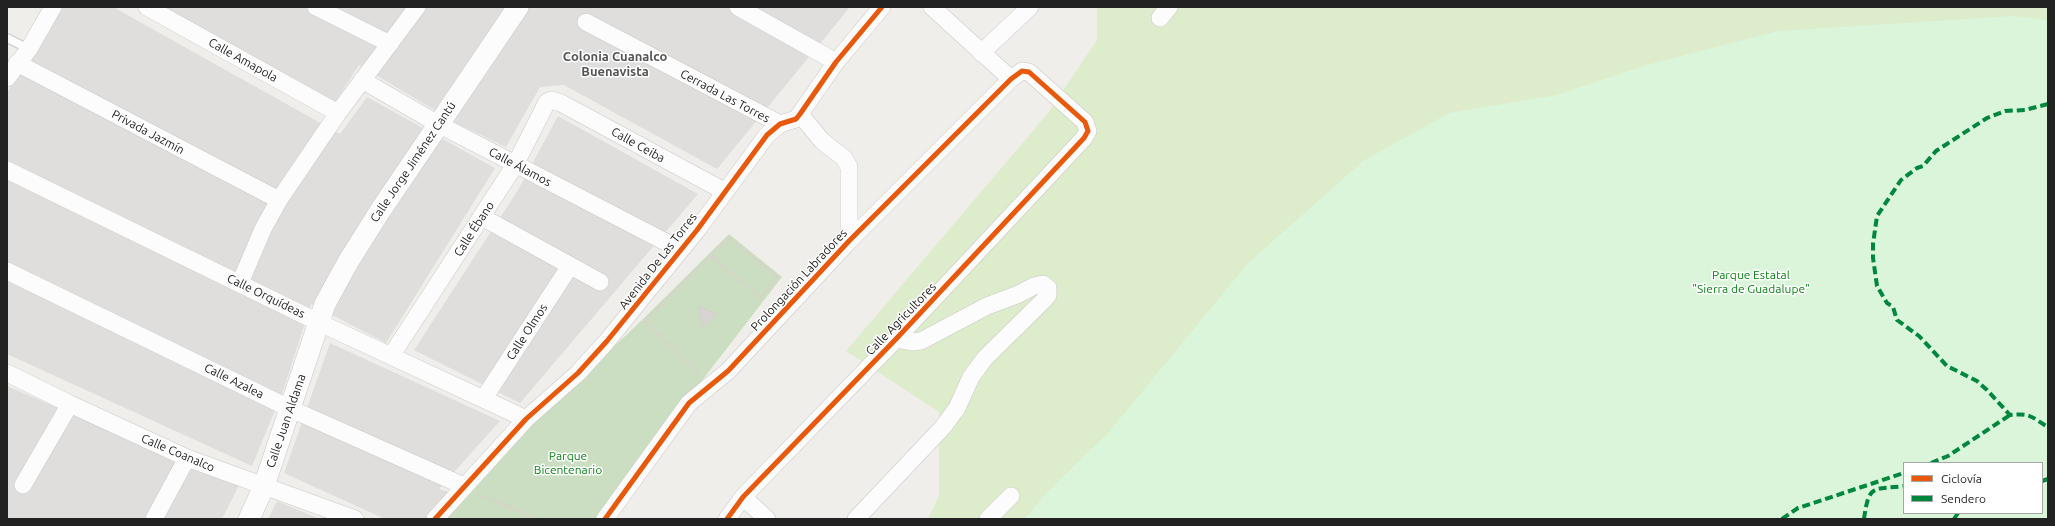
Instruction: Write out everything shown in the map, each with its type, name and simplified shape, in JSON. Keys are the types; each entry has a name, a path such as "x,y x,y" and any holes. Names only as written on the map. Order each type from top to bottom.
{"street":[{"path":"7,78 29,49 52,7"},
{"name":"Calle Amapola","path":"147,7 338,113"},
{"path":"316,7 390,44"},
{"path":"240,283 263,229 279,200 338,113 418,7"},
{"name":"Calle Jorge Jiménez Cantú","path":"318,322 325,304 348,262 380,211 518,7"},
{"path":"738,7 836,62"},
{"name":"Avenida De Las Torres","path":"435,519 467,489 526,419 578,373 607,342 679,250 697,230 724,191 767,135 780,124 796,119 836,62 882,7"},
{"path":"932,7 981,53 1018,75"},
{"path":"981,53 1030,7"},
{"name":"Cerrada Las Torres","path":"586,22 780,124"},
{"name":"Privada Jazmín","path":"17,63 279,200"},
{"name":"Calle Agricultores","path":"727,519 743,497 896,339 1084,138 1088,131 1085,122 1029,72 1018,75"},
{"name":"Prolongación Labradores","path":"605,519 689,403 728,371 849,241 1018,75"},
{"name":"Calle Álamos","path":"362,80 438,124 679,250"},
{"name":"Calle Ébano","path":"391,356 516,165 544,106 551,100"},
{"name":"Calle Ceiba","path":"551,100 561,103 724,191"},
{"path":"800,114 822,141 844,158 849,167 849,241"},
{"name":"Calle Orquídeas","path":"7,170 318,322 484,398 526,419"},
{"path":"482,217 600,282"},
{"name":"Calle Olmos","path":"484,398 570,266"},
{"name":"Calle Azalea","path":"7,271 291,409 467,489"},
{"path":"856,519 943,427 957,408 971,377 985,358 1044,300 1048,295 1048,288 1043,284 1034,286 1020,294 974,312 921,341 912,342 896,339"},
{"name":"Calle Juan Aldama","path":"249,519 264,486 291,409 318,322"},
{"name":"Calle Coanalco","path":"7,373 187,458 355,519"},
{"path":"23,485 70,404"},
{"path":"154,519 187,458"},
{"path":"988,519 1011,496"},
{"path":"743,497 767,519"}],"lane":[{"path":"7,38 29,49"}],"path":[{"path":"640,326 729,238 778,278 761,298 711,256"},
{"path":"645,321 699,374"},
{"path":"467,489 539,519"}],"shaded area":[{"path":"59,7 113,7 340,134 367,97 495,168 386,343 311,304 283,391 252,466 7,354 7,94 18,71"},
{"path":"163,7 850,7 717,169 564,85 540,87 506,147 458,124 359,65 335,102"},
{"path":"558,116 698,194 520,403 414,350 518,190"},
{"path":"330,343 500,421 439,489 460,496 439,519 385,519 284,473"},
{"path":"7,386 239,485 222,519 7,519"},
{"path":"277,501 320,519 268,519"}],"green space":[{"name":"Parque Estatal \"Sierra de Guadalupe\"","path":"1097,7 2048,7 2048,519 928,519 939,496 939,412 846,351 1048,113 1097,40"},
{"name":"Parque Estatal \"Sierra de Guadalupe\"","path":"2014,16 2048,20 2048,519 1024,519 1048,491 1108,433 1248,263 1363,161 1449,113 1557,95 1650,64 1778,31"},
{"name":"Parque Bicentenario","path":"729,234 782,277 595,519 447,519 464,496 501,454 635,327"}],"building":[{"path":"699,307 717,314 703,327"}],"marked path":[{"path":"2048,104 2025,110 2005,111 1987,118 1936,151 1923,166 1917,168 1901,180 1877,216 1873,244 1873,258 1877,286 1887,303 1893,307 1897,320 1919,336 1947,366 1977,381 2010,415 2031,416 2048,427"},
{"path":"1933,462 1948,456 2010,415"},
{"path":"1782,519 1798,508 1903,473"},
{"path":"2043,481 2048,479"},
{"path":"1864,519 1868,499 1874,490 1903,486"},
{"path":"1954,519 1957,514"}],"cycle path":[{"path":"435,519 526,419 578,373 607,341 697,230 767,135 780,124 796,119 836,62 882,7"},
{"path":"605,519 689,403 728,371 849,241 1011,79 1022,71 1029,72 1085,122 1088,131 1084,138 896,339 743,497 727,519"}],"district":[{"name":"Colonia Cuanalco Buenavista","path":"615,64"}]}
